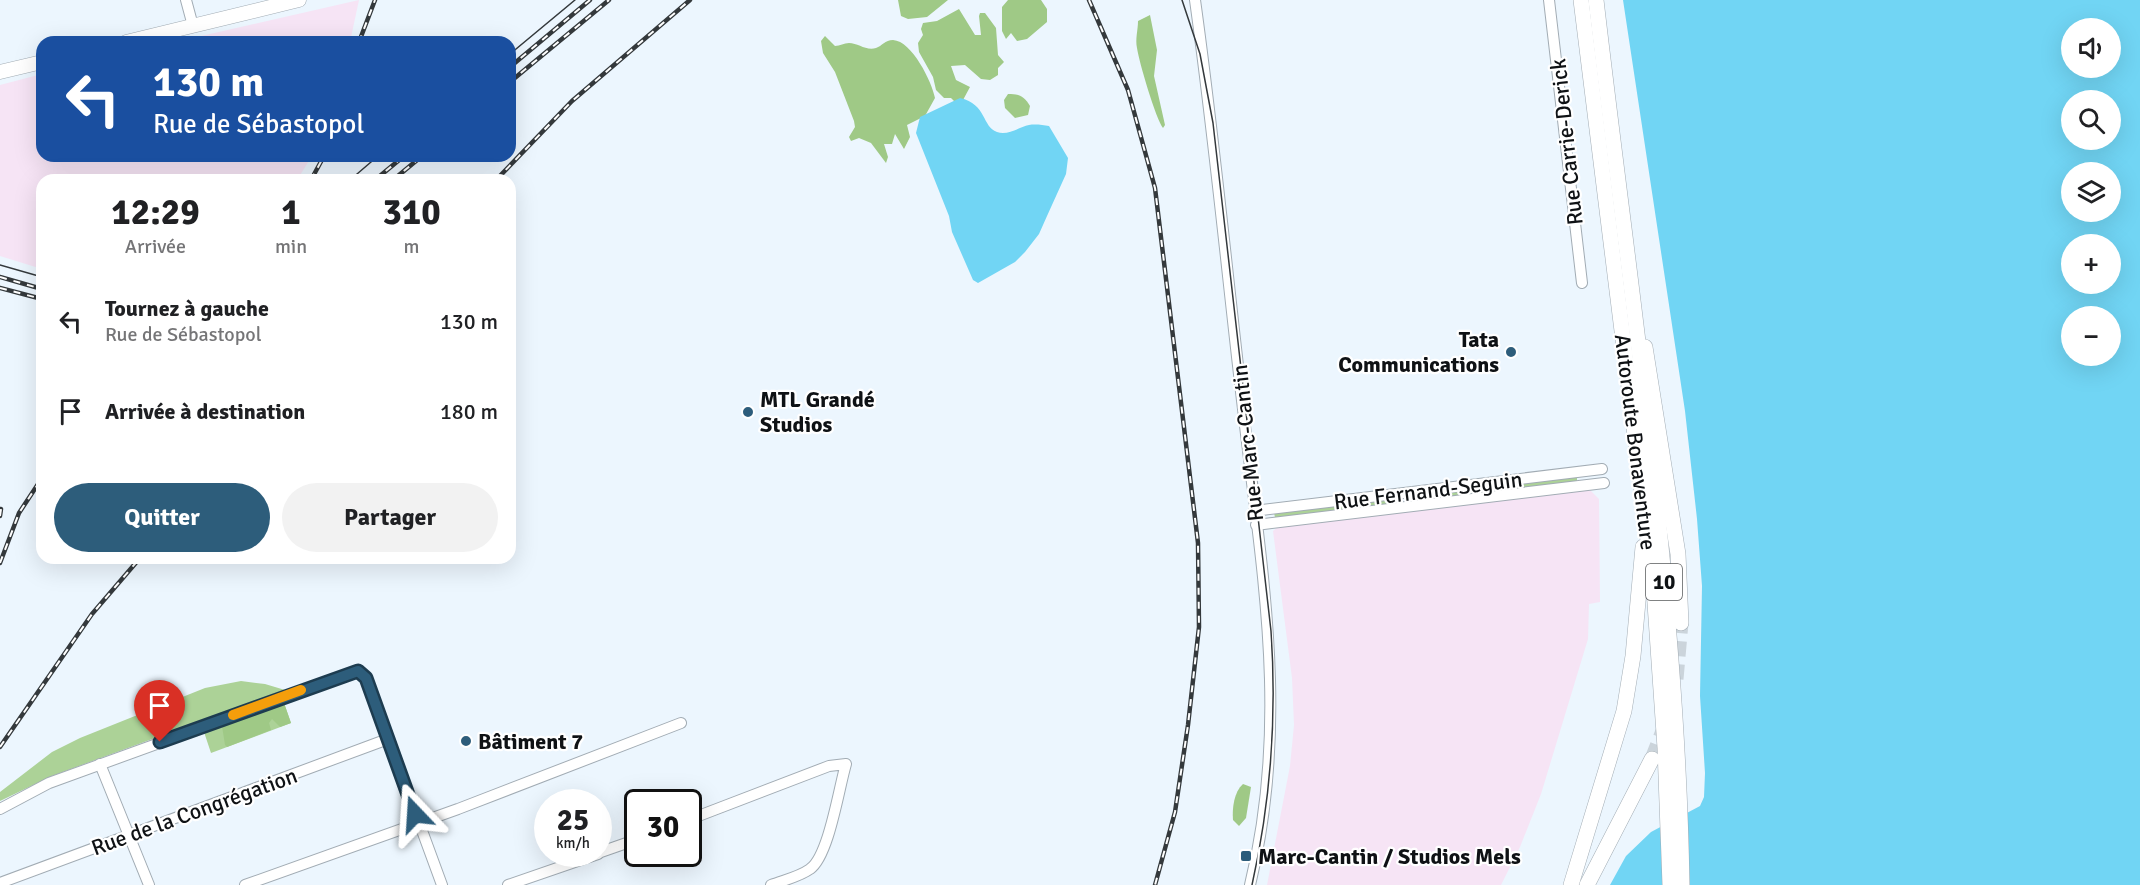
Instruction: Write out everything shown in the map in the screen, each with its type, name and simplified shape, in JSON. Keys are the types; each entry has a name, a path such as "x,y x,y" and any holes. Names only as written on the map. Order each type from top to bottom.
{"highway":[{"name":"Autoroute Bonaventure","path":"1581,0 1646,523 1682,885"},
{"name":"Autoroute Bonaventure","path":"1596,0 1632,293 1666,604 1673,795 1670,885"},
{"path":"1632,293 1650,368 1675,533 1681,586 1681,623"},
{"path":"1571,885 1624,711 1633,656 1637,590 1646,523"},
{"path":"1587,885 1652,759"}],"main road":[{"path":"151,36 299,0"},
{"path":"0,72 36,63"}],"street":[{"path":"186,0 193,26"},
{"name":"Rue Marc-Cantin","path":"1195,0 1271,655 1272,722 1266,801 1250,885"},
{"name":"Rue Carrie-Derick","path":"1549,0 1582,284"},
{"name":"Rue Fernand-Seguin","path":"1254,511 1602,469"},
{"name":"Rue Fernand-Seguin","path":"1256,525 1604,483"},
{"path":"0,809 41,786 358,671 366,678 442,885"},
{"path":"245,885 681,723"},
{"name":"Rue de la Congrégation","path":"0,883 388,739"},
{"path":"702,815 829,766 846,764 824,846 816,864 803,873 771,885"},
{"path":"100,765 149,885"},
{"path":"508,885 559,867"}],"shaded area":[{"path":"359,0 351,36 201,36"},
{"path":"36,76 36,162 308,162 301,174 36,174 36,267 0,256 0,85"},
{"path":"1591,491 1599,499 1600,602 1589,604 1588,639 1541,794 1520,847 1501,885 1267,885 1290,766 1294,725 1292,678 1273,531 1279,526"}],"green space":[{"path":"898,0 948,0 927,17 908,19 901,16"},
{"path":"1008,0 1041,0 1047,9 1047,22 1027,39 1017,41 1011,33 1006,39 1002,31 1002,7"},
{"path":"959,9 975,35 981,35 979,16 980,13 985,13 996,28 998,55 1004,62 998,68 998,75 990,80 981,79 965,65 951,66 956,80 970,87 963,100 955,102 951,98 944,98 936,90 933,77 919,52 918,43 923,35 921,29 923,23 937,21"},
{"path":"1150,15 1157,50 1154,76 1165,125 1163,128 1148,90 1136,45 1138,21"},
{"path":"825,36 835,46 849,43 872,49 890,40 900,42 920,63 930,82 935,98 925,116 907,125 910,137 904,149 895,134 892,144 884,144 888,157 886,163 871,143 859,138 851,141 849,137 855,127 854,121 835,72 823,53 821,41"},
{"path":"1008,94 1018,95 1026,100 1030,106 1028,115 1015,118 1005,108 1004,100"},
{"path":"1577,476 1577,482 1423,500 1422,494"},
{"path":"1402,497 1402,502 1275,518 1274,512"},
{"path":"241,681 265,684 285,690 52,776 0,801 0,792 52,752 80,738 205,688"},
{"path":"284,703 291,723 211,753 204,732"},
{"path":"284,703 291,723 280,727 272,719 269,723 271,730 227,747 225,745 222,726"},
{"path":"1243,784 1251,787 1246,818 1239,826 1233,820 1233,810 1234,800"}],"water":[{"path":"1623,0 2140,0 2140,885 1610,885 1626,856 1651,832 1700,806 1704,797 1705,773 1700,696 1702,586 1685,411"},
{"path":"960,98 975,105 992,129 997,132 1009,132 1031,125 1049,126 1068,158 1066,174 1039,234 1015,262 978,283 973,280 952,232 949,216 916,133 920,117"}],"tunnel":[{"path":"1676,679 1681,623"},
{"path":"1652,759 1665,726"}],"tram line":[{"path":"516,49 575,0"},
{"path":"1182,0 1200,54 1213,123 1271,631 1273,663 1271,759 1264,822 1252,885"},
{"path":"357,174 371,162"},
{"path":"0,265 36,275"}],"railway":[{"path":"361,36 375,0"},
{"path":"516,62 590,0"},
{"path":"516,77 609,0"},
{"path":"516,159 572,101 690,0"},
{"path":"1089,0 1128,90 1155,188 1198,543 1199,627 1188,725 1175,812 1155,885"},
{"path":"314,174 321,162"},
{"path":"382,174 397,162"},
{"path":"400,174 415,162"},
{"path":"502,174 513,162"},
{"path":"0,277 36,287"},
{"path":"0,288 36,297"},
{"path":"0,563 19,513 36,487"},
{"path":"0,516 1,509"},
{"path":"0,747 92,614 135,564"}],"slow traffic":[{"path":"233,715 301,690"}],"place":[{"name":"Tata Communications","path":"1511,352"},
{"name":"MTL Grandé Studios","path":"748,412"},
{"name":"Bâtiment 7","path":"466,741"},
{"name":"Marc-Cantin / Studios Mels","path":"1246,856"}],"route":[{"path":"160,742 358,671 366,678 415,814"}]}
